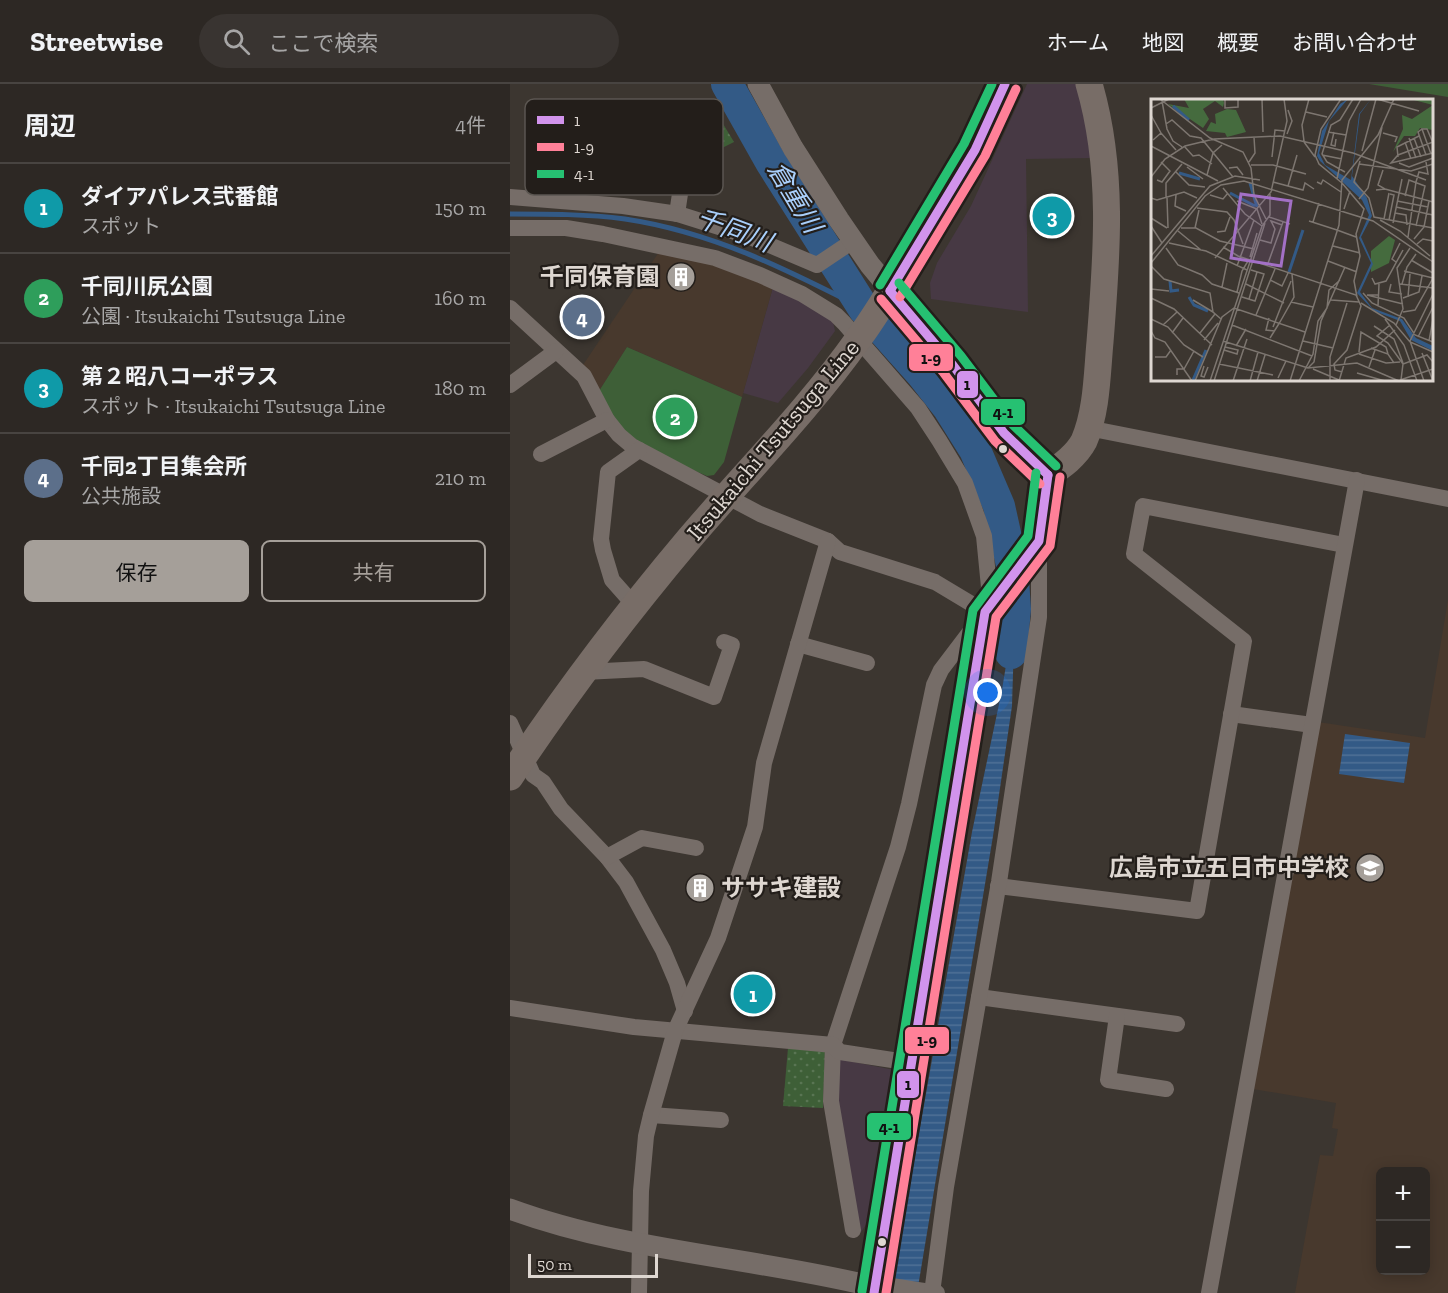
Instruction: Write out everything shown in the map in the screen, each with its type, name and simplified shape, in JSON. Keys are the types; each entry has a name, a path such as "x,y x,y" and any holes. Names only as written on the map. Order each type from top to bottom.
{"main road":[{"name":"Itsukaichi Tsutsuga Line","path":"517,766 584,672 635,606 690,538 819,390 860,337 975,150 1005,84"},
{"path":"878,1288 912,1063 990,605 1035,547 1048,474 1061,467 1076,453 1084,440 1095,396 1108,221 1103,154 1089,84"}],"street":[{"path":"758,84 849,243 887,296 952,364 1004,433 1026,456 1048,474"},
{"path":"677,214 680,195"},
{"path":"510,197 622,206 677,214 748,236 817,265 849,243"},
{"path":"510,228 566,228 715,258 760,275 818,303 836,315 860,337 918,408 965,483 984,536 990,605 941,670 934,686 898,847 833,1045 831,1101 853,1230"},
{"path":"510,308 584,376 607,420 619,435 639,450 760,514 828,541 840,552 935,582 990,605"},
{"path":"510,385 556,351"},
{"path":"541,454 607,420"},
{"path":"1088,428 1448,500"},
{"path":"635,606 612,580 601,539 608,472 639,450"},
{"path":"1209,1293 1357,480"},
{"path":"998,886 1197,911 1244,641 1134,554 1143,506 1344,545"},
{"path":"639,1293 644,1147 651,1115 675,1031 718,938 755,827 764,763 828,541"},
{"path":"510,1209 548,1223 639,1243 852,1281 878,1288 930,1292 998,886 1039,617 1035,547"},
{"path":"584,672 644,669 714,697 732,645 724,642"},
{"path":"798,644 867,663"},
{"path":"1231,714 1312,725"},
{"path":"510,723 517,766 543,782 561,809 607,857 626,882 663,950 677,983 685,1011"},
{"path":"607,857 642,837 696,848"},
{"path":"979,997 1177,1024"},
{"path":"510,1008 612,1024 833,1045 840,1052 912,1063"},
{"path":"1117,1016 1108,1080 1166,1089"},
{"path":"651,1115 721,1120"}],"shaded area":[{"path":"1027,84 1077,84 1093,158 1026,159 1028,312 931,299 930,283 937,263 971,206"},
{"path":"659,252 722,267 773,287 742,397 627,347 599,391 583,365"},
{"path":"773,287 796,297 833,322 835,331 778,403 743,393"},
{"name":"広島市立五日市中学校","path":"1448,600 1448,1293 1295,1293 1320,1155 1333,1156 1338,1129 1332,1128 1336,1103 1253,1089 1318,722 1425,738"},
{"path":"839,1059 899,1071 876,1210 861,1232 857,1234 838,1108"}],"green space":[{"path":"1369,84 1448,84 1448,97"},
{"path":"723,124 734,142 723,148"},
{"path":"627,347 742,397 724,462 714,475 707,476 651,450 624,431 614,417 599,391"},
{"path":"788,1048 825,1050 823,1108 783,1106"}],"water":[{"path":"1015,609 1012,706 993,836 917,1293 891,1293 972,832 1002,690"},
{"path":"1345,734 1410,743 1404,783 1339,774"}],"waterway":[{"name":"倉重川","path":"727,84 771,162 864,309 948,407 975,450 999,506 1012,565 1015,609 1011,653"},
{"name":"千同川","path":"510,214 611,217 688,233 777,266 864,309"}],"transit line":[{"name":"4-1","path":"880,285 964,144 992,84"},
{"name":"1","path":"890,291 975,150 1005,84"},
{"name":"1-9","path":"900,297 985,156 1016,89"},
{"name":"4-1","path":"899,283 961,356 1013,425 1056,466"},
{"name":"1","path":"890,291 952,364 1004,433 1048,475"},
{"name":"1-9","path":"881,299 943,372 995,441 1040,484"},
{"name":"4-1","path":"862,1291 973,610 1028,536 1036,473"},
{"name":"1","path":"874,1293 985,612 1039,541 1048,475"},
{"name":"1-9","path":"886,1293 996,617 1050,546 1060,477"}],"place":[{"name":"第２昭八コーポラス","path":"1052,216"},
{"name":"千同保育園","path":"681,277"},
{"name":"千同2丁目集会所","path":"582,317"},
{"name":"千同川尻公園","path":"675,417"},
{"name":"広島市立五日市中学校","path":"1370,868"},
{"name":"ササキ建設","path":"700,888"},
{"name":"ダイアパレス弐番館","path":"753,994"}]}
